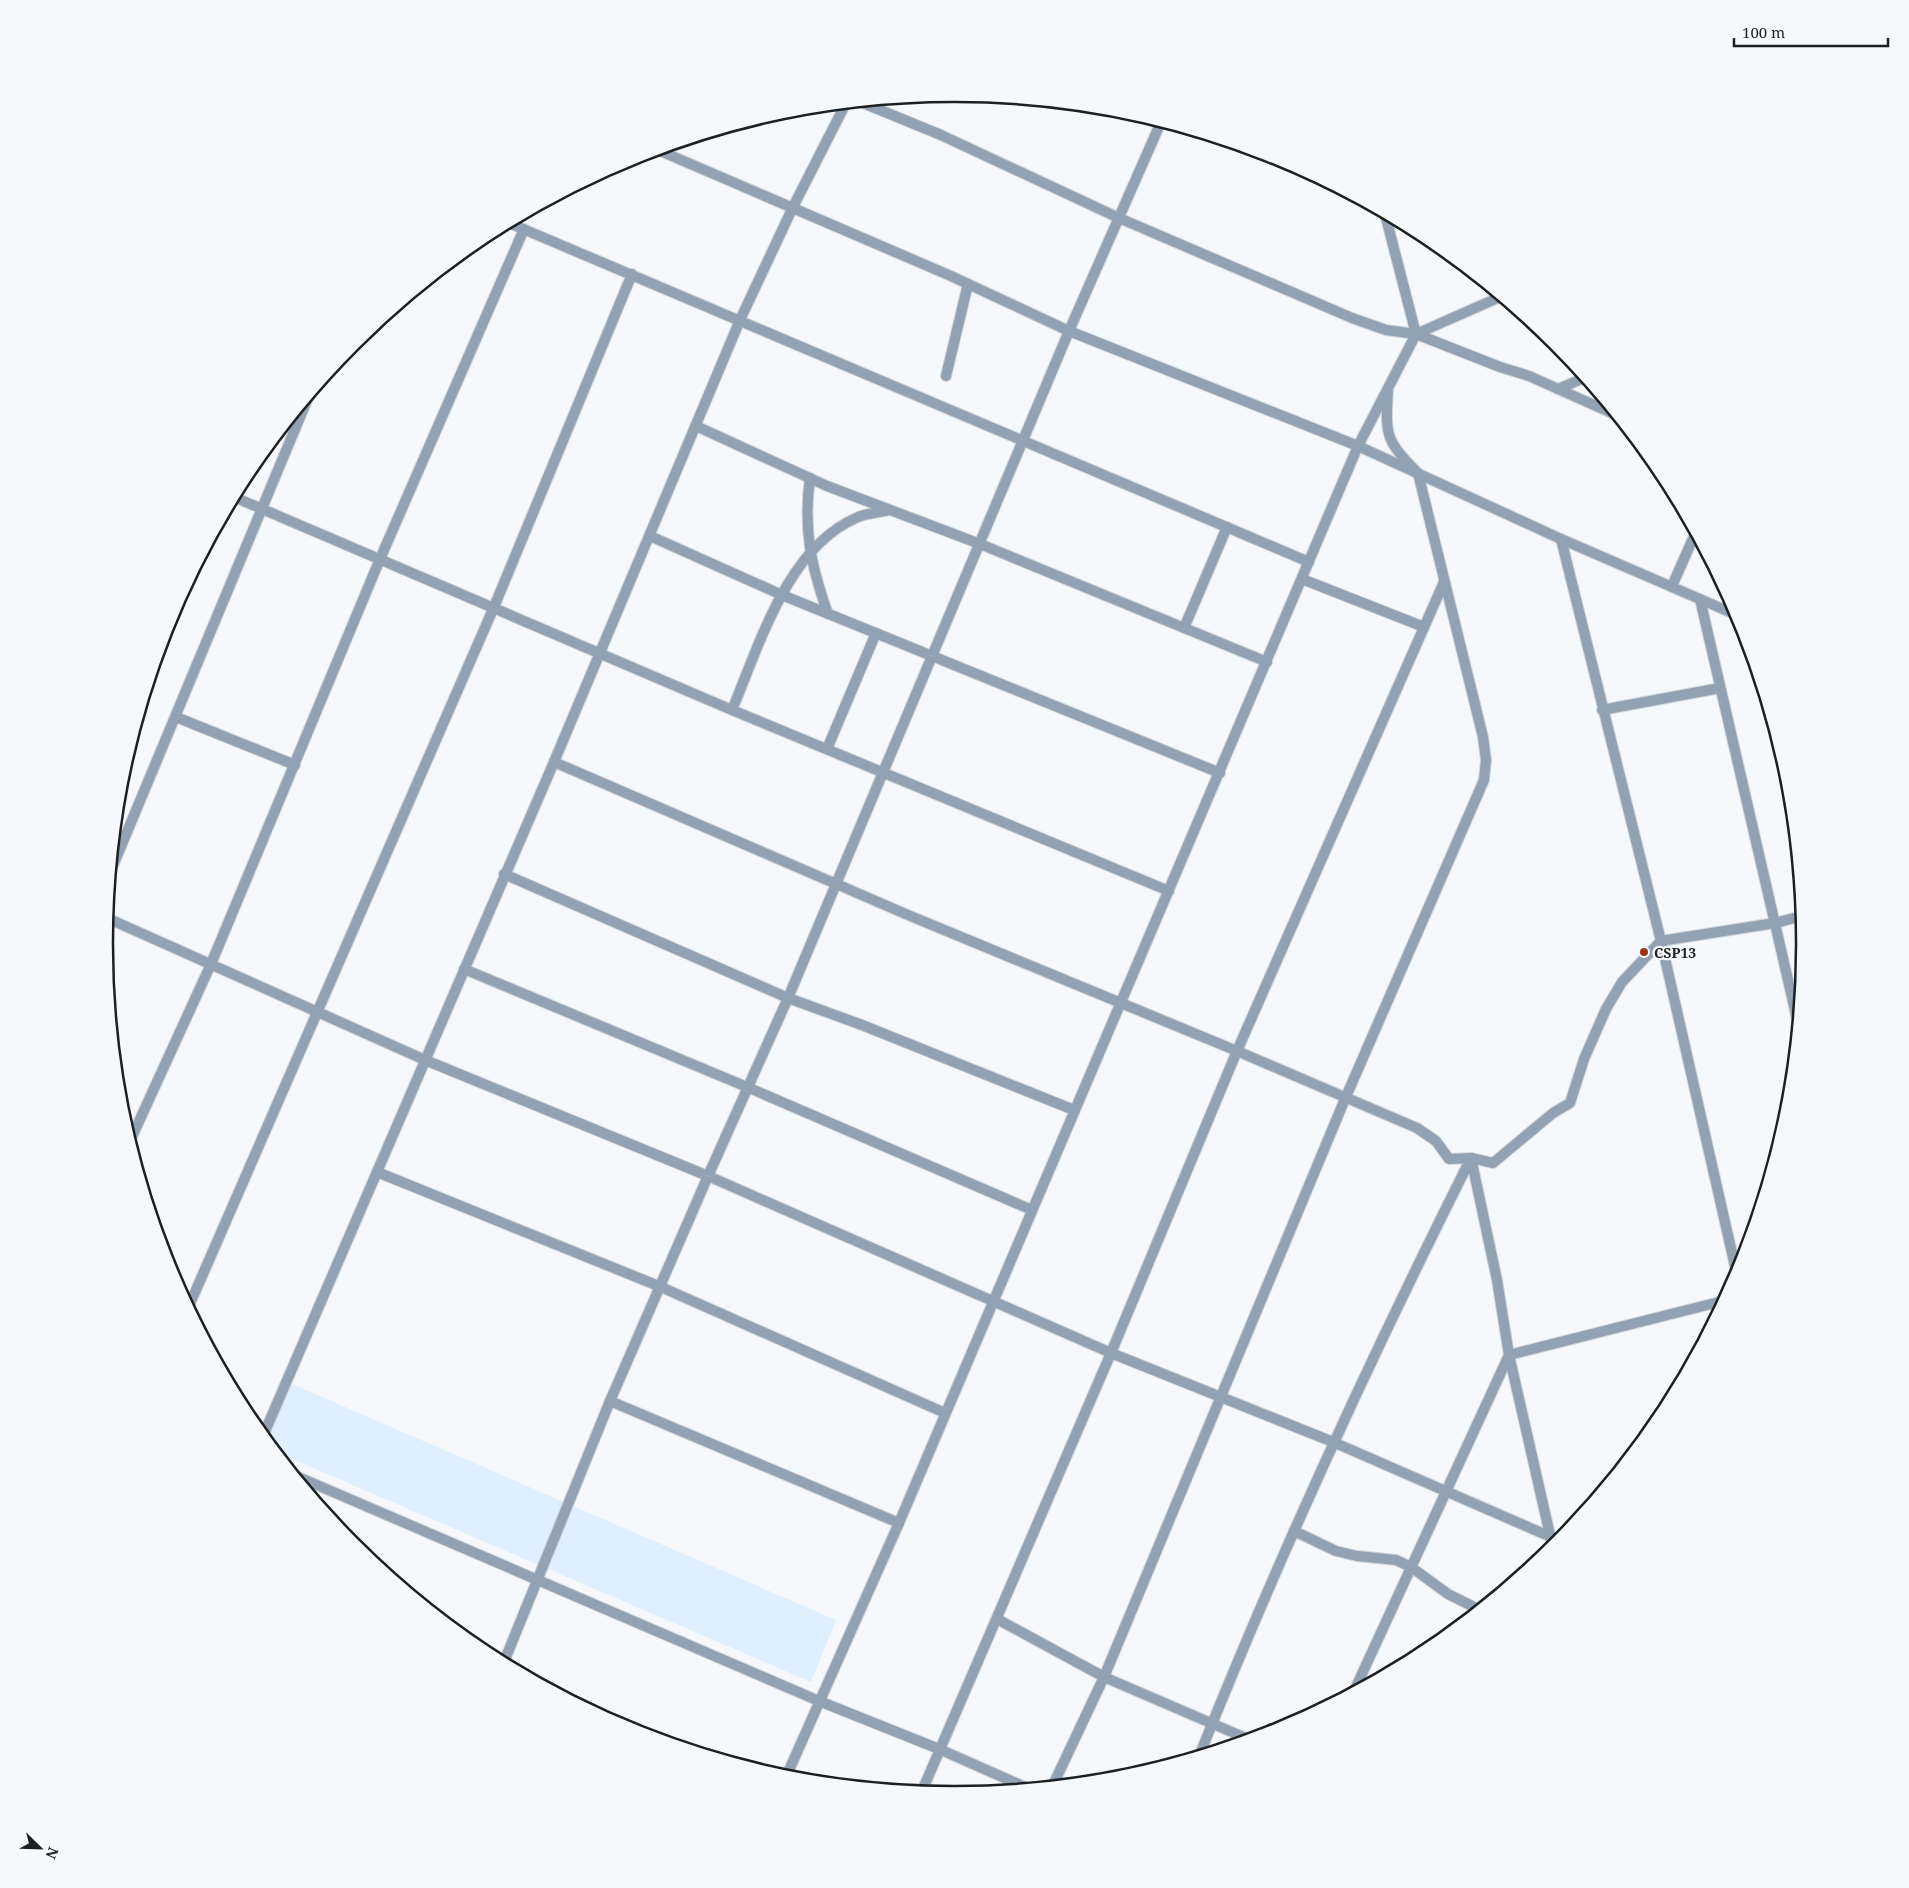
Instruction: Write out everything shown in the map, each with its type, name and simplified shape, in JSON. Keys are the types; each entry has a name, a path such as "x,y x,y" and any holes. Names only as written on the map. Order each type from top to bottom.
{"street":[{"path":"873,107 941,135 1119,218 1352,318 1386,330 1416,334 1500,367 1529,376 1604,409"},
{"path":"267,1428 504,874 554,762 740,320 793,207 842,111"},
{"path":"506,1656 610,1401 837,885 1069,331 1158,128"},
{"path":"667,154 968,284 1069,331 1358,446 1561,539 1727,611"},
{"path":"1387,223 1416,334"},
{"path":"516,226 942,407 1024,439 1309,562"},
{"path":"135,1131 211,964 380,560 524,229"},
{"path":"192,1299 494,607 632,274"},
{"path":"946,376 968,284"},
{"path":"790,1769 899,1523 945,1412 994,1302 1119,1002 1220,773 1358,446 1416,334 1495,299"},
{"path":"1558,389 1579,380"},
{"path":"1055,1779 1104,1678 1345,1099 1484,780 1486,760 1483,737 1418,473 1395,450 1386,426 1388,387"},
{"path":"118,853 300,415"},
{"path":"696,426 810,478 980,544 1267,662"},
{"path":"810,478 806,506 810,552 814,575 828,614"},
{"path":"240,500 732,710 1169,891"},
{"path":"732,710 782,595 810,552 824,538 856,518 890,510"},
{"path":"1184,628 1226,527"},
{"path":"650,536 782,595 1220,773"},
{"path":"1561,539 1661,941 1734,1261"},
{"path":"1672,586 1692,540"},
{"path":"1302,579 1424,627"},
{"path":"924,1785 1111,1353 1237,1051 1444,582"},
{"path":"1700,599 1794,1004"},
{"path":"827,749 876,633"},
{"path":"1602,710 1720,688"},
{"path":"176,717 295,765"},
{"path":"554,762 837,885 1417,1128 1436,1141 1449,1159 1472,1158 1493,1163 1553,1113 1570,1103 1584,1059 1606,1009 1622,982 1661,941 1775,923 1795,918"},
{"path":"504,874 788,998 862,1025 1074,1110"},
{"path":"114,921 425,1060 708,1176 1111,1353 1333,1442 1549,1540"},
{"path":"464,969 747,1087 1032,1210"},
{"path":"1472,1158 1497,1280 1509,1355 1551,1538"},
{"path":"1202,1748 1254,1618 1333,1442 1396,1308 1472,1158"},
{"path":"377,1172 661,1287 945,1412"},
{"path":"1509,1355 1715,1303"},
{"path":"1358,1682 1509,1355"},
{"path":"610,1401 899,1523"},
{"path":"307,1481 819,1701 939,1749 1017,1783"},
{"path":"1294,1531 1336,1551 1357,1556 1396,1560 1412,1567 1448,1594 1473,1607"},
{"path":"997,1619 1104,1678 1240,1735"}],"shaded area":[{"path":"292,1384 836,1620 811,1682 288,1457 267,1429"}],"place":[{"name":"CSP13","path":"1644,952"}]}
